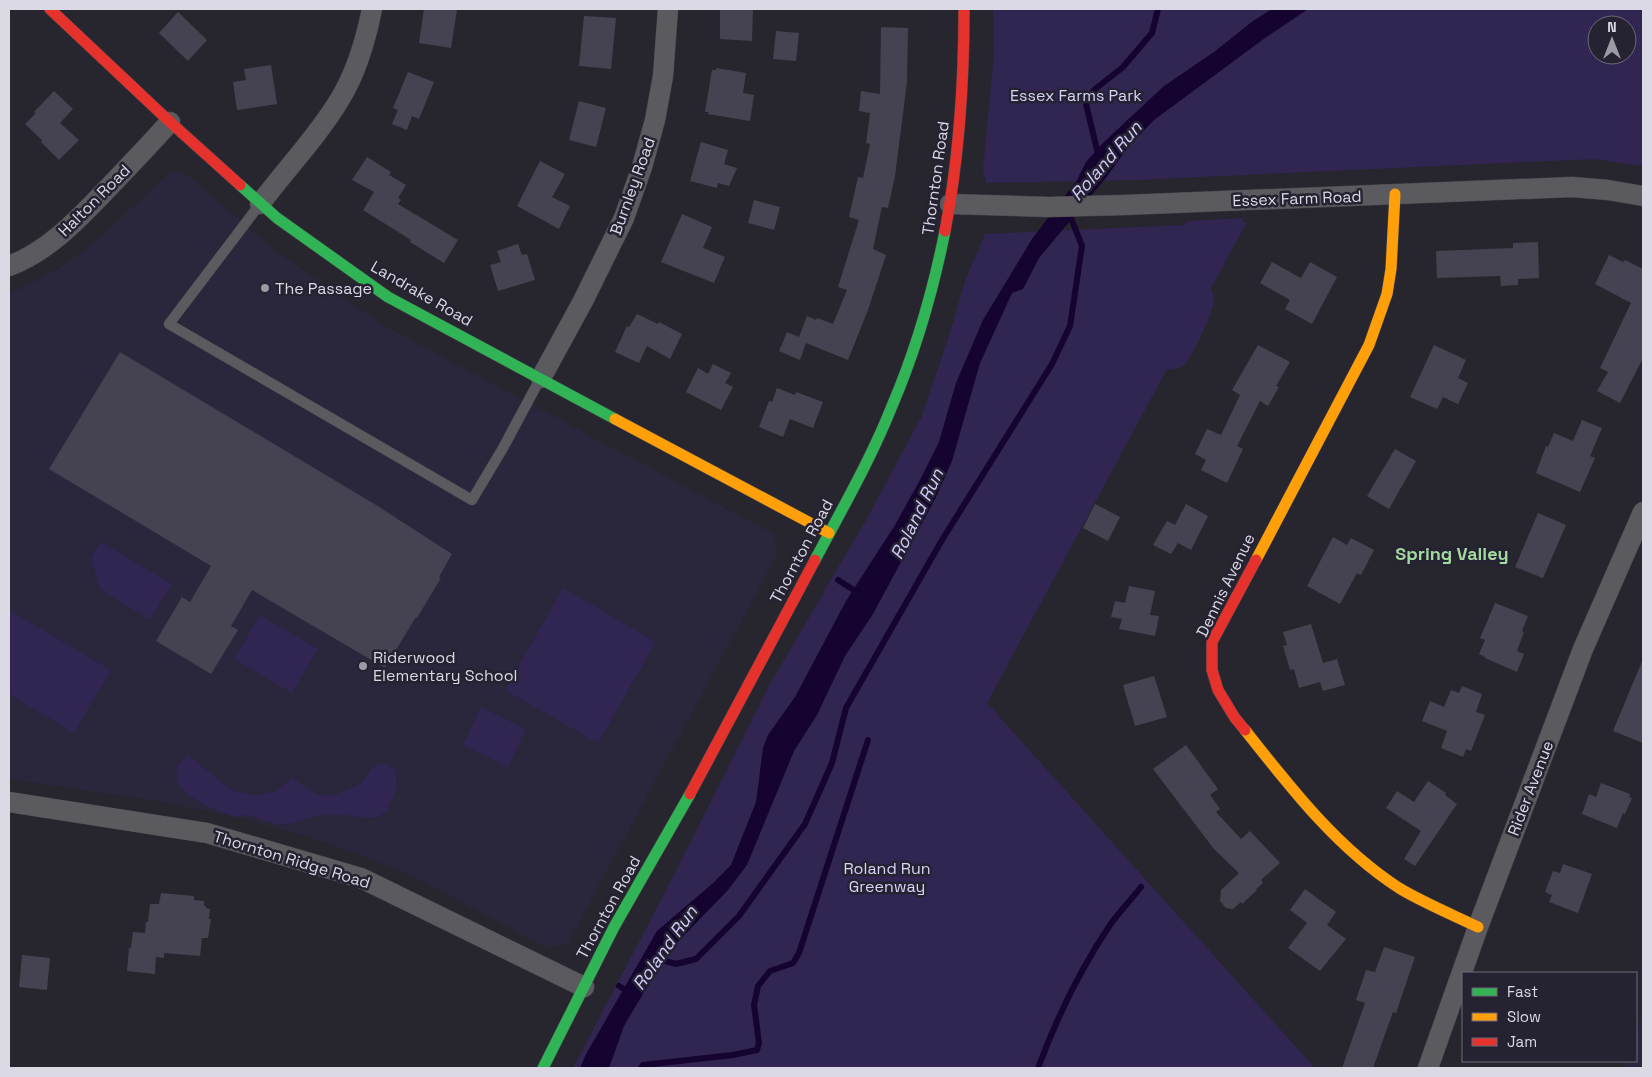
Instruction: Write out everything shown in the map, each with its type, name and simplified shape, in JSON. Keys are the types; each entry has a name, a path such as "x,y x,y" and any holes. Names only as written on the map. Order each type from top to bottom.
{"street":[{"name":"Landrake Road","path":"50,9 260,204 388,296 829,533"},
{"path":"260,204 301,153 340,99 356,66 369,26 372,9"},
{"name":"Burnley Road","path":"541,378 583,301 624,218 642,167 655,120 663,76 668,9"},
{"name":"Thornton Road","path":"543,1068 614,928 691,793 829,533 892,407 919,334 937,270 950,204 960,126 964,55 964,9"},
{"name":"Halton Road","path":"9,266 22,261 82,217 170,122"},
{"name":"Essex Farm Road","path":"950,204 1048,207 1124,205 1572,187 1608,190 1643,196"},
{"name":"Dennis Avenue","path":"1395,194 1391,269 1387,294 1369,345 1212,642 1211,661 1218,690 1235,718 1294,792 1355,855 1400,888 1478,927"},
{"name":"Rider Avenue","path":"1462,972 1583,649 1643,512"},
{"name":"Thornton Ridge Road","path":"9,802 207,833 361,878 584,987"},
{"name":"Rider Avenue","path":"1428,1068 1462,972"}],"lane":[{"path":"260,204 169,324 472,500 541,378"}],"shaded area":[{"name":"Riderwood Elementary School","path":"170,172 185,173 278,253 387,327 774,534 778,553 568,943 547,948 410,875 331,844 249,820 162,802 9,779 9,293 58,269 94,243"},
{"path":"1643,1011 1643,1068 1624,1068 1626,1062 1637,1062 1637,1028"}],"green space":[{"name":"Essex Farms Park","path":"993,9 1643,9 1643,166 1594,159 1136,180 986,183 983,169 994,54"},
{"name":"Roland Run Greenway","path":"1244,218 1241,222 1247,222 1211,288 1214,298 1213,305 1198,343 1183,366 1167,369 987,703 1315,1068 573,1068 663,896 770,684 866,520 922,416 966,278 985,234 1184,225 1186,221"},
{"path":"101,542 172,584 150,620 100,589 91,558"},
{"path":"563,588 656,642 598,743 505,690"},
{"path":"9,610 111,670 74,733 9,694"},
{"path":"260,615 318,649 292,693 234,659"},
{"path":"481,707 526,729 508,767 463,745"},
{"path":"188,755 230,789 242,793 259,795 277,791 292,777 312,792 325,796 332,795 359,784 373,767 384,763 395,769 396,789 388,809 380,816 371,818 322,815 289,824 278,824 245,815 234,817 193,798 178,783 176,774 180,763"}],"water":[{"name":"Roland Run","path":"1272,9 1308,9 1265,38 1154,120 1129,146 1105,179 1039,258 1023,289 1012,293 980,363 952,461 935,499 873,614 845,656 817,715 794,751 747,865 728,890 667,953 624,1026 609,1068 580,1068 585,1056 657,931 712,884 731,865 756,802 763,748 768,735 795,697 846,601 895,525 920,480 939,442 956,383 983,320 1032,239 1077,180 1086,162 1104,142 1164,86"}],"building":[{"path":"424,9 457,9 451,48 419,43"},
{"path":"720,9 753,9 752,41 720,39"},
{"path":"178,12 207,40 188,61 159,33"},
{"path":"584,16 616,18 611,69 579,66"},
{"path":"881,27 908,28 907,82 895,176 888,208 882,207 873,249 886,255 868,310 848,360 806,343 800,360 779,351 787,332 799,337 807,316 833,324 847,290 838,287 859,220 849,217 858,177 863,178 870,144 866,143 870,113 859,111 861,91 880,94"},
{"path":"776,31 799,33 796,61 773,59"},
{"path":"271,65 277,104 237,110 233,82 246,80 244,69"},
{"path":"716,68 746,73 743,93 754,95 750,121 705,112 712,70 716,70"},
{"path":"408,72 434,82 419,119 412,116 407,130 392,124 398,110 393,108"},
{"path":"54,91 73,109 60,123 79,140 59,160 25,124"},
{"path":"579,101 606,108 596,147 569,140"},
{"path":"701,142 728,150 724,164 737,168 729,186 718,183 717,188 690,181"},
{"path":"367,157 391,172 389,175 406,185 398,198 401,200 398,204 458,240 444,263 363,210 374,192 352,180"},
{"path":"540,161 565,174 552,197 570,206 559,229 517,206"},
{"path":"754,200 780,207 774,230 748,223"},
{"path":"682,214 712,227 703,248 725,257 714,283 661,262"},
{"path":"1538,242 1539,278 1518,279 1518,285 1501,286 1500,276 1437,278 1436,251 1513,248 1513,243"},
{"path":"518,244 522,255 527,254 535,280 498,291 490,265 501,262 497,251"},
{"path":"1609,255 1643,269 1643,358 1620,403 1597,391 1608,372 1600,368 1631,303 1595,284"},
{"path":"1272,262 1301,278 1310,262 1337,277 1312,324 1285,309 1290,300 1260,283"},
{"path":"637,314 658,324 659,322 682,334 670,359 647,346 639,363 615,352 627,326 629,327"},
{"path":"1258,345 1290,362 1276,386 1279,387 1268,406 1260,401 1237,446 1243,449 1227,483 1201,470 1206,460 1195,454 1207,429 1221,435 1240,395 1232,390"},
{"path":"1434,345 1466,360 1458,378 1468,383 1458,404 1443,397 1437,409 1410,397"},
{"path":"120,352 376,505 452,554 439,577 441,578 385,668 252,590 231,626 238,630 211,674 156,641 182,597 190,602 211,566 49,469"},
{"path":"713,364 731,373 725,383 733,387 721,410 686,392 698,368 708,374"},
{"path":"777,388 795,395 796,392 823,402 813,428 790,419 783,437 759,427 769,401 772,402"},
{"path":"1582,420 1602,428 1590,456 1595,458 1580,492 1536,473 1546,446 1548,447 1554,433 1573,441"},
{"path":"1395,449 1416,461 1389,509 1367,496"},
{"path":"1095,504 1120,517 1108,541 1083,528"},
{"path":"1186,504 1208,516 1191,550 1178,543 1171,554 1153,545 1167,521 1175,525"},
{"path":"1538,513 1566,525 1543,578 1515,567"},
{"path":"1333,537 1347,545 1351,538 1374,550 1361,575 1357,573 1340,604 1307,586"},
{"path":"1129,586 1155,591 1150,615 1159,616 1155,636 1119,629 1122,619 1111,617 1115,601 1125,603"},
{"path":"1495,603 1528,616 1517,651 1524,654 1517,672 1479,654 1485,640 1480,638"},
{"path":"1311,624 1323,663 1337,659 1345,685 1323,691 1320,682 1299,688 1294,669 1290,670 1283,646 1287,645 1283,632"},
{"path":"1643,659 1643,743 1613,731"},
{"path":"1154,676 1167,717 1135,726 1123,685"},
{"path":"1462,686 1482,694 1476,712 1485,715 1471,751 1466,749 1463,757 1441,748 1447,731 1422,721 1430,701 1444,707 1451,690 1459,693"},
{"path":"1186,745 1218,789 1210,795 1220,809 1216,812 1241,839 1250,831 1280,863 1261,880 1263,883 1257,890 1242,904 1241,902 1233,909 1226,908 1220,901 1221,890 1239,873 1214,849 1153,769"},
{"path":"1428,781 1446,793 1445,795 1457,804 1415,866 1404,859 1421,831 1386,808 1397,791 1414,802"},
{"path":"1601,783 1630,794 1629,797 1632,798 1617,828 1582,814 1589,794 1596,797"},
{"path":"1563,864 1592,874 1578,913 1549,902 1552,895 1545,892 1553,871 1560,873"},
{"path":"1305,889 1336,912 1327,925 1346,939 1320,971 1288,948 1307,923 1290,910"},
{"path":"161,893 194,896 194,900 204,901 204,906 210,909 209,919 211,919 208,938 202,938 200,956 164,953 164,958 156,957 155,974 127,971 129,948 131,948 133,932 145,933 150,904 159,904"},
{"path":"1384,947 1415,957 1396,1013 1393,1012 1373,1068 1342,1068 1365,1003 1356,1000 1366,970 1375,972"},
{"path":"22,955 50,958 47,990 19,987"}],"waterway":[{"path":"1099,158 1086,104 1094,90 1123,67 1152,33 1158,9"},
{"path":"655,958 676,964 696,959 739,916 805,824 832,763 846,708 942,540 1052,364 1070,326 1082,246 1069,213"},
{"path":"838,580 860,594"},
{"path":"641,1068 643,1065 733,1055 757,1050 759,1043 754,1005 758,986 770,971 793,963 799,953 868,740"},
{"path":"1038,1068 1061,1012 1088,960 1117,915 1141,887"},
{"path":"619,986 631,993"}],"traffic: fast":[{"path":"240,185 277,218 388,297 615,419"},
{"path":"815,560 866,465 901,385 923,320 945,231"},
{"path":"543,1068 614,927 690,794"}],"traffic: slow":[{"path":"1256,560 1369,345 1387,294 1391,269 1395,194"},
{"path":"615,419 829,533"},
{"path":"1245,730 1316,815 1376,872 1399,888 1478,927"}],"traffic: jam":[{"path":"50,9 240,185"},
{"path":"945,231 960,121 964,9"},
{"path":"690,794 815,560"},
{"path":"1245,730 1235,718 1218,690 1212,670 1212,642 1256,560"}],"place":[{"name":"The Passage","path":"265,288"},
{"name":"Riderwood Elementary School","path":"363,666"}],"district":[{"name":"Spring Valley","path":"1452,554"}]}
